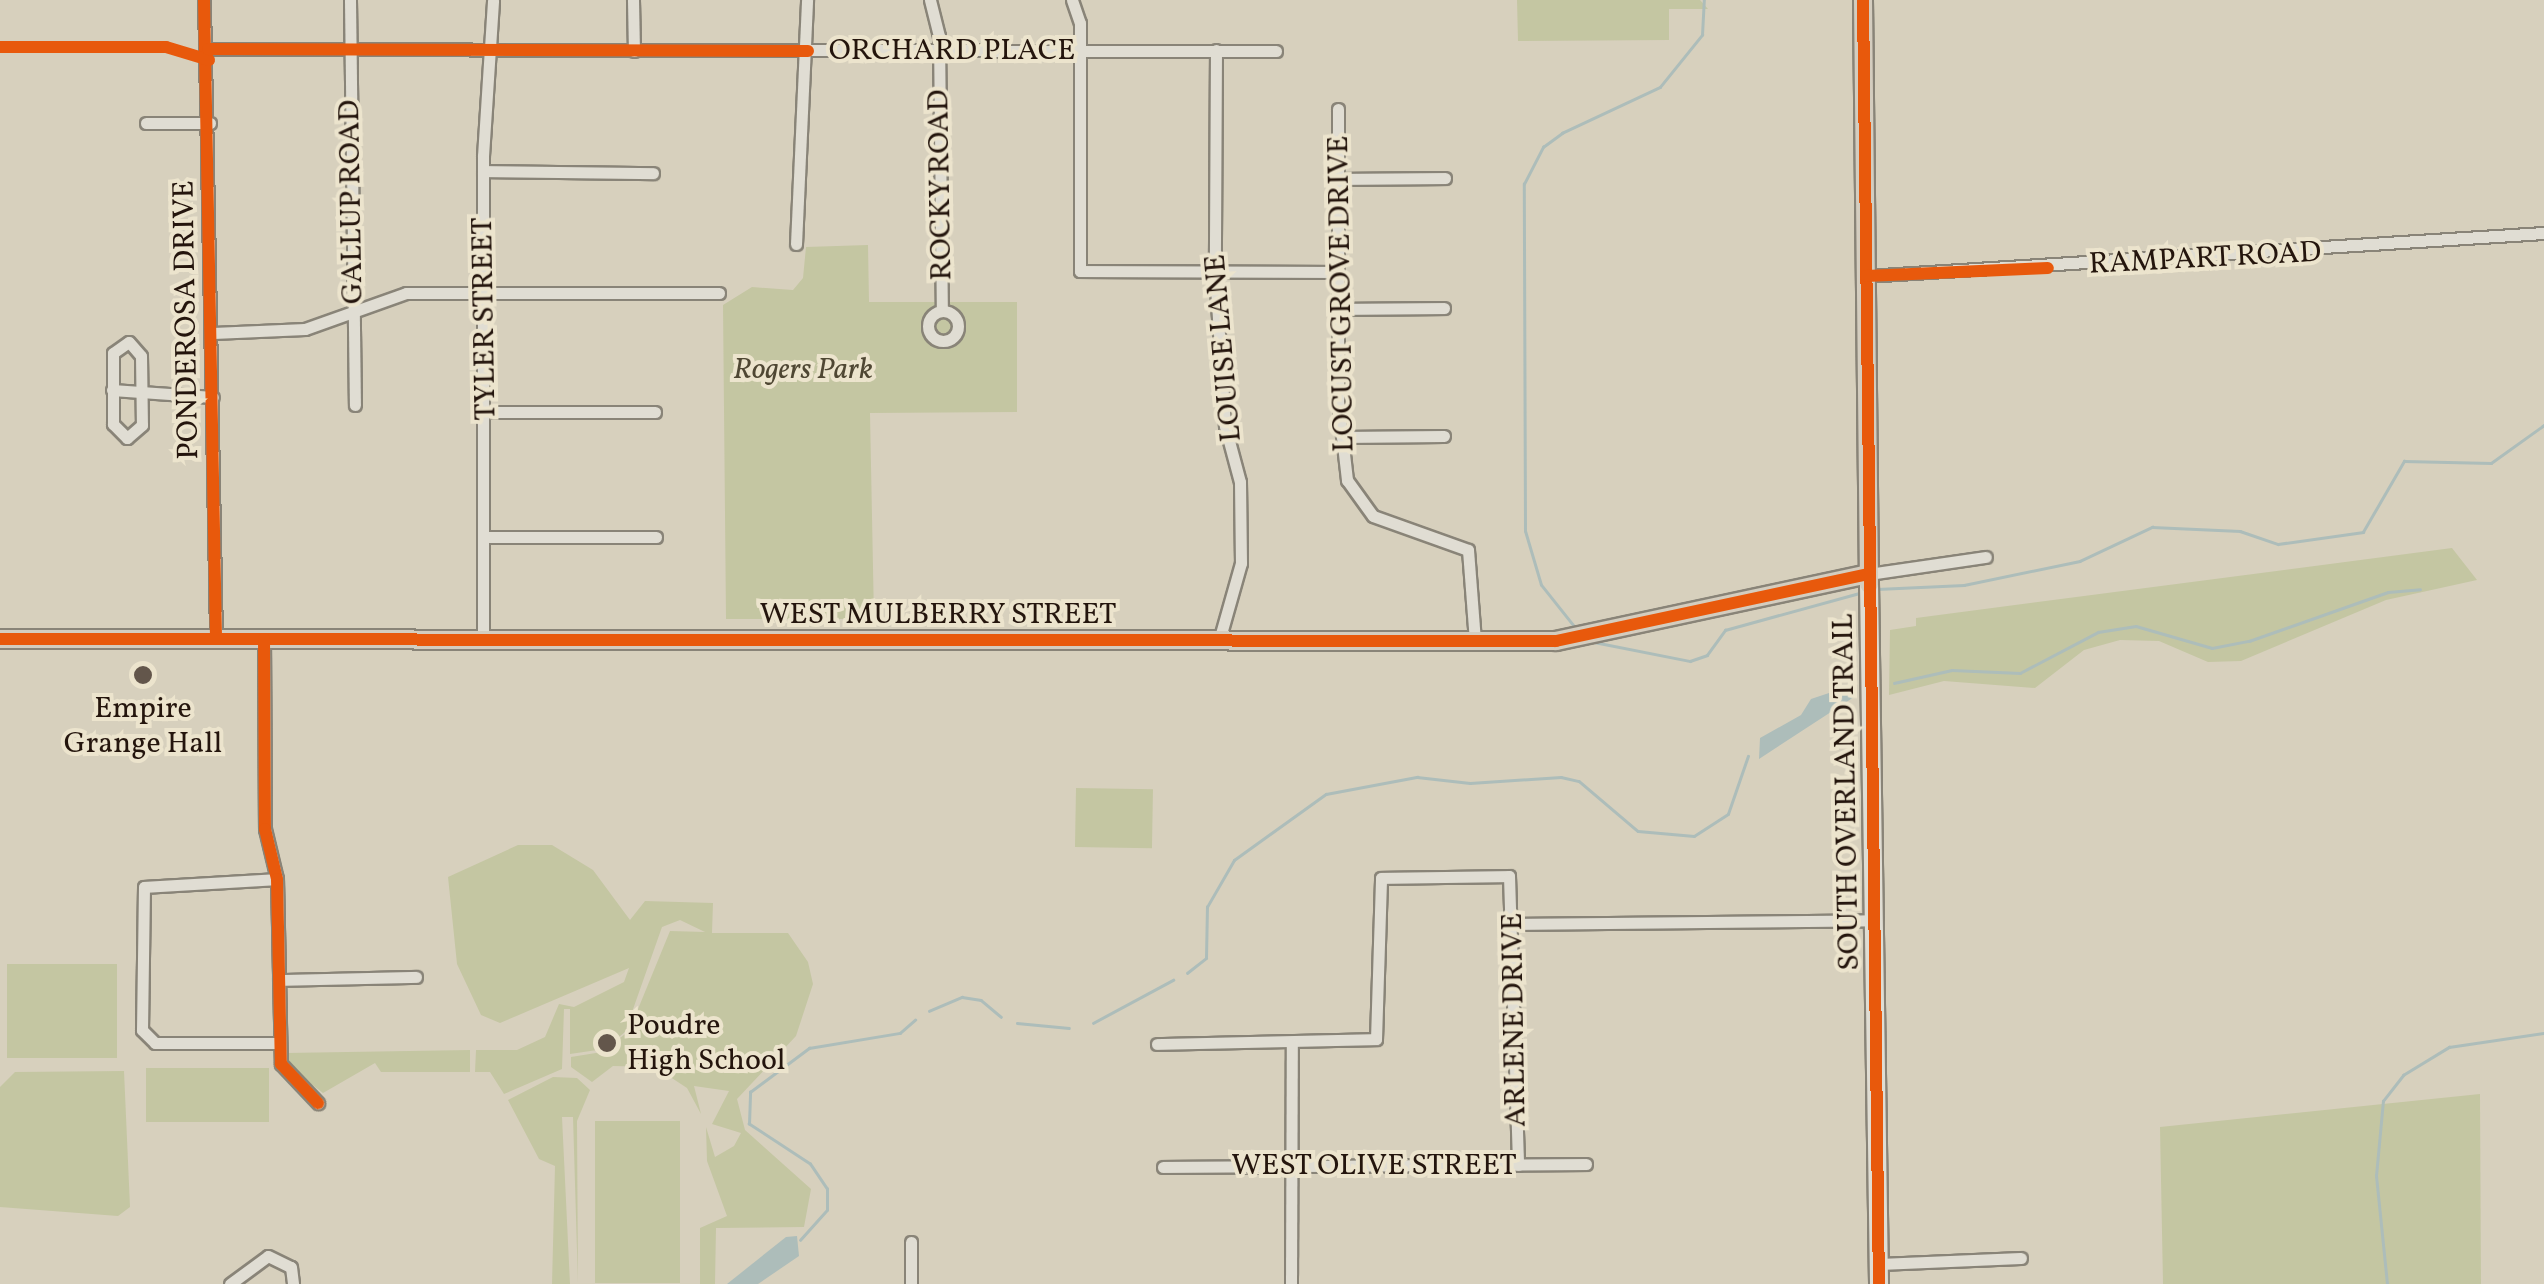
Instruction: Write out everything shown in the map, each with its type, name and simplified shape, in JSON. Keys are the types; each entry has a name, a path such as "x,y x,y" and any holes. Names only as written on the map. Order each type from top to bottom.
{"main road":[{"name":"SOUTH OVERLAND TRAIL","path":"1863,0 1879,1284"},
{"name":"WEST MULBERRY STREET","path":"0,639 1475,641 1591,636 1869,585"}],"street":[{"name":"PONDEROSA DRIVE","path":"204,0 210,123 216,639"},
{"name":"GALLUP ROAD","path":"350,0 355,405"},
{"name":"TYLER STREET","path":"483,640 488,537 483,171 493,0"},
{"path":"632,0 634,51"},
{"path":"796,244 794,158 808,51 807,0"},
{"name":"ROCKY ROAD","path":"930,0 939,50 942,310"},
{"path":"1072,0 1080,51 1080,271 1337,272"},
{"name":"ORCHARD PLACE","path":"208,49 1276,50"},
{"name":"LOUISE LANE","path":"1216,50 1215,272 1224,426 1241,490 1241,571 1219,640"},
{"name":"LOCUST GROVE DRIVE","path":"1338,109 1337,309 1346,480 1362,508 1470,554 1475,641"},
{"path":"146,124 210,123"},
{"path":"483,171 654,172"},
{"path":"1338,179 1445,178"},
{"name":"RAMPART ROAD","path":"1866,276 2544,233"},
{"path":"212,333 305,329 396,294 720,292"},
{"path":"1337,309 1444,308"},
{"path":"125,342 140,351 141,390 141,428 126,438 113,428 112,390 113,354 125,342"},
{"path":"112,390 214,396"},
{"path":"486,412 656,412"},
{"path":"1342,437 1444,436"},
{"path":"488,537 656,538"},
{"name":"WEST MULBERRY STREET","path":"1869,585 1986,558"},
{"path":"264,640 265,829 276,879 279,1043 287,1078 318,1103"},
{"name":"ARLENE DRIVE","path":"1292,1044 1376,1039 1381,878 1508,876 1514,924 1518,1165"},
{"path":"276,879 144,887 142,1030 155,1043 279,1043"},
{"path":"1514,924 1875,920"},
{"path":"279,980 416,977"},
{"path":"1157,1044 1292,1044 1294,1166 1290,1284"},
{"name":"WEST OLIVE STREET","path":"1163,1167 1586,1164"},
{"path":"911,1242 911,1284"},
{"path":"230,1284 268,1256 291,1267 294,1284"},
{"path":"1879,1264 2021,1258"}],"green space":[{"path":"1517,0 1700,0 1708,9 1669,9 1669,40 1518,41"},
{"name":"Rogers Park","path":"868,245 869,302 1017,302 1017,412 870,413 874,619 726,619 723,305 752,287 793,290 803,278 806,247"},
{"path":"2452,548 2477,580 2386,600 2241,661 2208,662 2159,641 2120,640 2084,650 2035,688 1944,681 1889,695 1890,630 1916,626 1916,618"},
{"path":"1076,788 1153,789 1152,848 1075,847"},
{"path":"518,845 552,845 593,870 630,920 645,901 713,903 712,933 788,933 808,962 813,984 796,1036 737,1099 745,1130 811,1189 804,1227 716,1228 715,1284 700,1284 700,1228 727,1216 707,1161 706,1127 715,1157 734,1146 741,1133 712,1124 729,1091 694,1086 701,1114 687,1088 655,1067 613,1066 592,1082 571,1067 571,1057 602,1052 629,1031 670,931 705,932 680,920 662,927 625,1032 604,1049 570,1054 570,1009 564,1009 562,1069 504,1094 490,1072 475,1072 476,1050 517,1050 545,1037 559,1004 574,1007 624,982 629,968 500,1023 481,1015 457,964 448,877"},
{"path":"7,964 117,964 117,1058 7,1058"},
{"path":"470,1050 470,1072 381,1072 375,1063 323,1093 288,1066 286,1053"},
{"path":"146,1068 269,1068 269,1122 146,1122"},
{"path":"124,1071 130,1207 118,1216 0,1207 0,1087 15,1072"},
{"path":"553,1077 577,1078 590,1090 577,1121 578,1284 573,1117 562,1117 570,1284 552,1284 555,1166 539,1159 508,1100"},
{"path":"2480,1094 2481,1284 2163,1284 2160,1127"},
{"path":"595,1121 680,1121 680,1283 595,1283"}],"shaded area":[{"path":"1853,685 1854,697 1759,759 1760,738 1801,715 1811,699"},
{"path":"797,1236 799,1256 758,1284 727,1284 786,1237"}],"waterway":[{"path":"1576,629 1541,585 1525,531 1524,184 1543,147 1562,133 1660,87 1702,35 1704,0"},
{"path":"1877,589 1964,585 2080,561 2152,527 2240,531 2278,544 2363,532 2404,461 2491,463 2544,425"},
{"path":"1894,683 1952,670 2020,673 2098,632 2136,626 2212,648 2249,641 2388,592 2420,589"},
{"path":"1594,642 1690,661 1707,655 1725,630 1859,593"},
{"path":"1187,973 1206,958 1207,907 1234,860 1326,794 1417,777 1470,783 1561,777 1579,781 1638,831 1694,836 1728,814 1748,756"},
{"path":"1093,1023 1173,980"},
{"path":"929,1011 962,997 981,1000 1001,1017"},
{"path":"800,1240 827,1210 827,1189 810,1164 749,1124 750,1092 809,1048 900,1033 915,1020"},
{"path":"1017,1023 1069,1028"},
{"path":"2387,1284 2376,1176 2383,1101 2403,1075 2449,1047 2544,1033"}],"cycle path":[{"path":"204,0 216,639"},
{"path":"1863,0 1879,1284"},
{"path":"0,47 166,47 209,60"},
{"path":"208,49 808,51"},
{"path":"1866,276 2048,268"},
{"path":"0,639 1556,641 1869,574"},
{"path":"264,639 265,829 277,879 281,1064 318,1103"}],"place":[{"name":"Empire Grange Hall","path":"143,675"},
{"name":"Poudre High School","path":"607,1043"}]}
